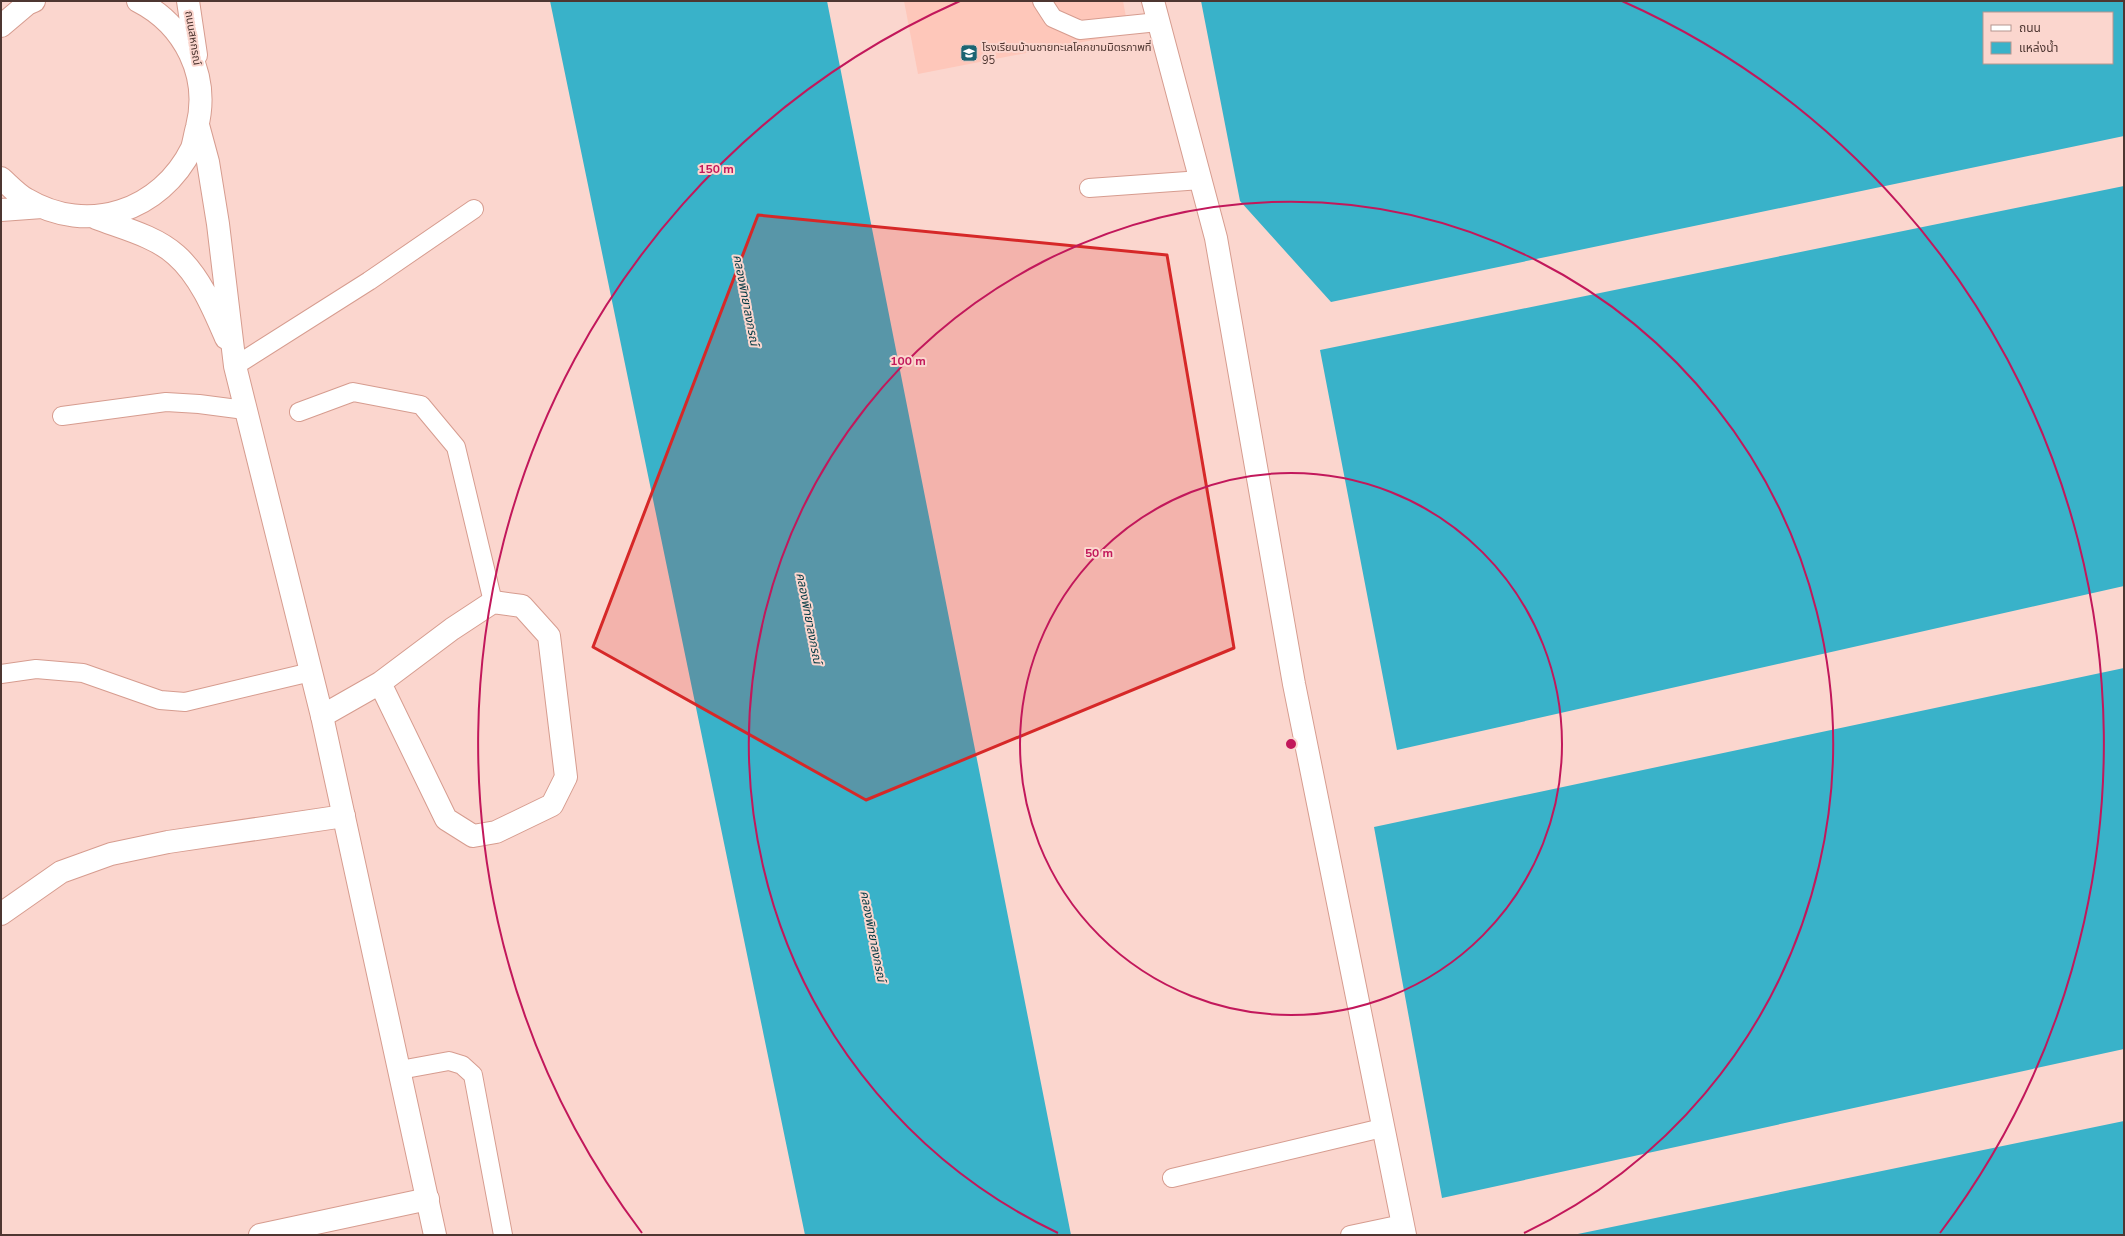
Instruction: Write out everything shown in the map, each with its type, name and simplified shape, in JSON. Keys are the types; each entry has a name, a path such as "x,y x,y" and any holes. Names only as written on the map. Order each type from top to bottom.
{"street":[{"path":"1,26 27,4 34,1"},
{"path":"138,1 152,8 177,32 187,47 199,74"},
{"name":"ถนนสหกรณ์","path":"188,1 199,74 200,114 198,125"},
{"path":"1152,1 1216,238 1229,302 1294,684 1382,1128 1404,1229"},
{"path":"96,218 121,212 151,197 175,175 192,147 198,125"},
{"path":"198,125 208,162 218,224 229,307 233,359"},
{"path":"1,178 26,199 42,207 56,213 96,218 155,242 176,255 198,282 221,325 233,359 322,716 435,1235"},
{"path":"1,210 42,207"},
{"path":"322,716 380,683 452,629 493,602 522,606 550,636 566,777 552,805 496,832 473,836 446,819 380,683"},
{"path":"1,914 61,872 111,854 168,842 344,816"},
{"path":"260,1235 428,1199"}],"lane":[{"path":"1042,1 1053,18 1080,30 1158,22"},
{"path":"1089,188 1201,180"},
{"path":"233,359 369,281 474,209"},
{"path":"299,412 353,392 421,405 456,447 493,602"},
{"path":"62,416 166,402 199,404 245,410"},
{"path":"1,674 36,669 83,673 160,700 185,702 311,672"},
{"path":"400,1070 449,1061 462,1065 473,1075 503,1235"},
{"path":"1172,1178 1382,1128"},
{"path":"1350,1235 1404,1229"}],"highlighted area":[{"path":"758,215 1167,255 1234,648 866,800 593,647"}],"shaded area":[{"name":"โรงเรียนบ้านชายทะเลโคกขามมิตรภาพที่ 95","path":"904,1 1123,1 1129,33 918,74"}],"water":[{"name":"คลองพิทยาลงกรณ์","path":"550,1 827,1 1071,1235 805,1235"},
{"path":"1201,1 2124,1 2124,136 1331,302 1240,201"},
{"path":"2124,186 2124,586 1397,750 1320,350"},
{"path":"2124,668 2124,1049 1442,1198 1374,827"},
{"path":"2124,1121 2124,1235 1573,1235"}],"place":[{"name":"โรงเรียนบ้านชายทะเลโคกขามมิตรภาพที่ 95","path":"969,53"}]}
